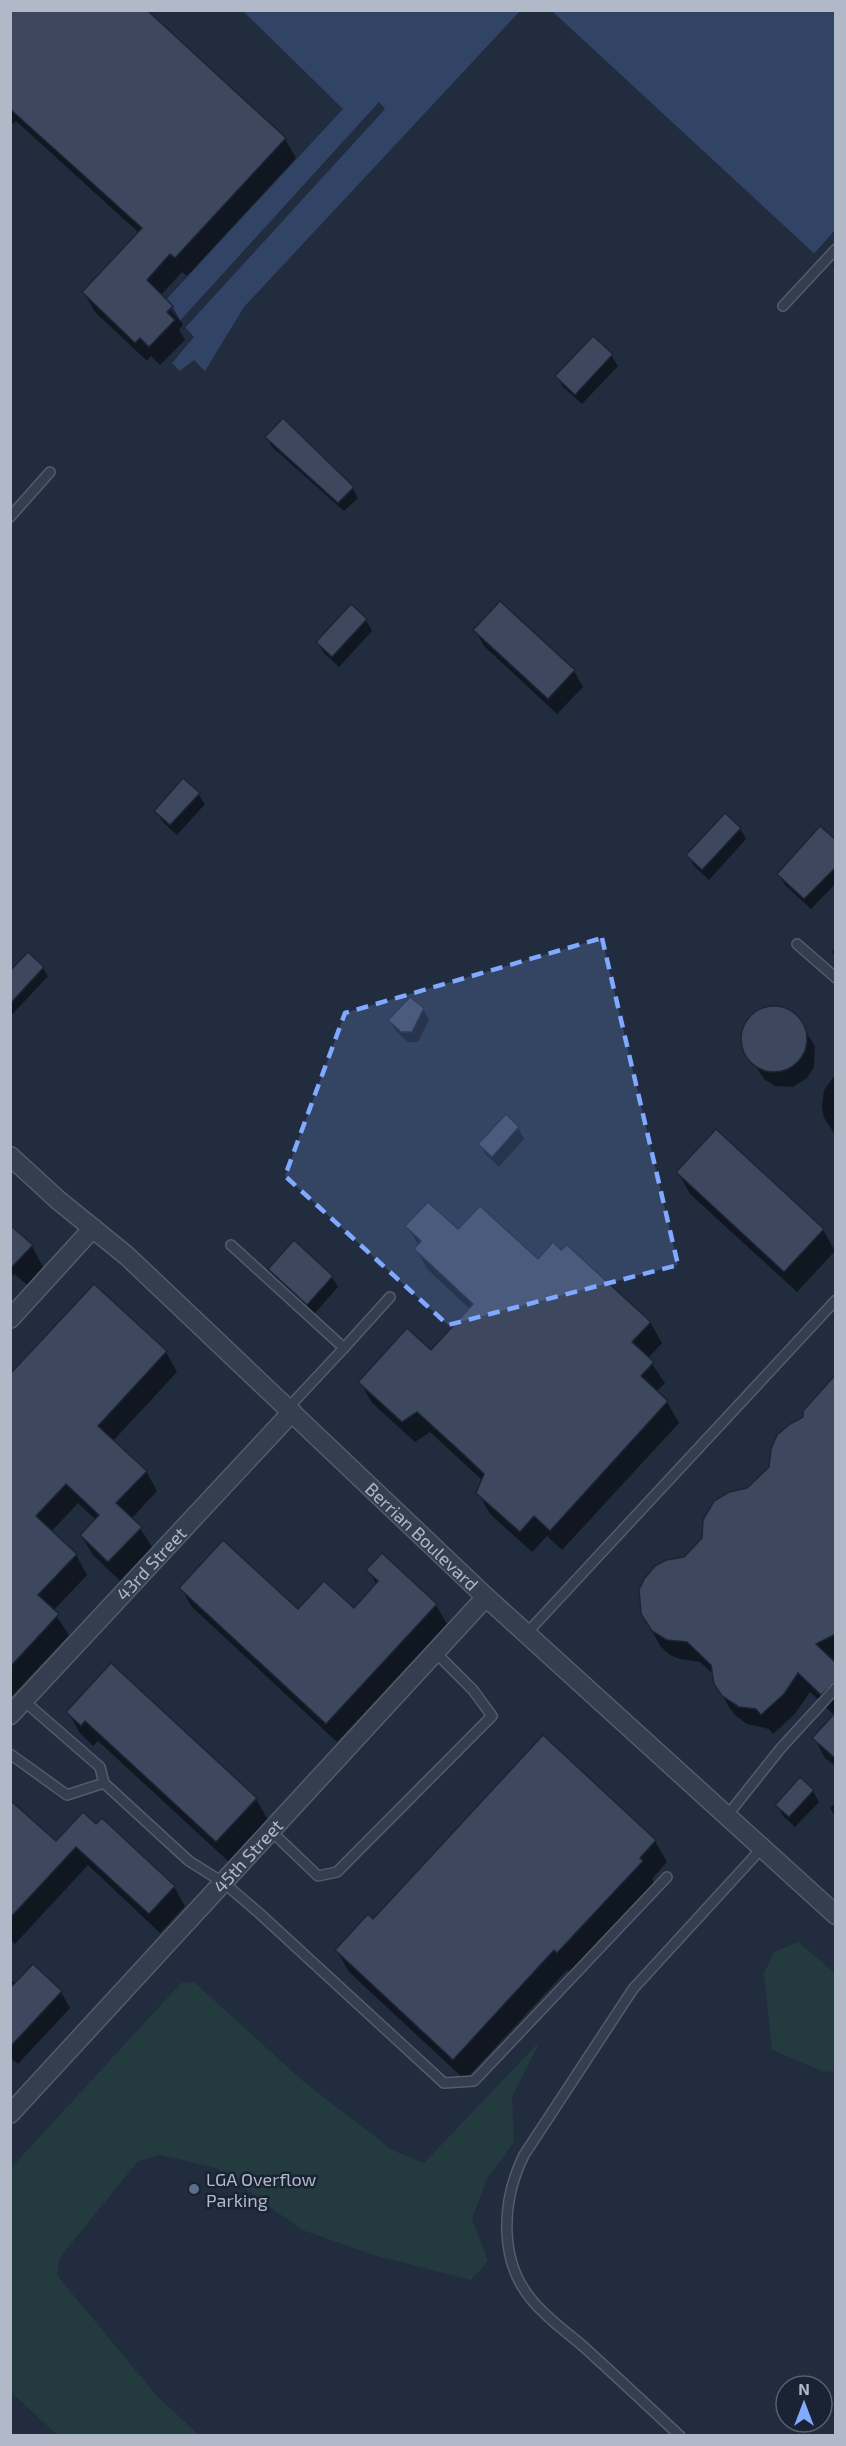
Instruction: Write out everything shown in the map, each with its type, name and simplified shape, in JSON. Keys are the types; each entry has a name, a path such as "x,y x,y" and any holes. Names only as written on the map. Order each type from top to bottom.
{"street":[{"name":"Berrian Boulevard","path":"10,1156 58,1200 127,1256 486,1597 836,1915"},
{"path":"10,1319 93,1228"},
{"name":"43rd Street","path":"10,1715 290,1409"},
{"name":"45th Street","path":"10,2114 486,1597"}],"lane":[{"path":"783,306 836,249"},
{"path":"10,517 50,472"},
{"path":"797,944 836,978"},
{"path":"231,1245 344,1348"},
{"path":"290,1409 390,1298"},
{"path":"526,1634 836,1300"},
{"path":"271,1831 318,1876 337,1872 492,1716 473,1690 435,1652"},
{"path":"726,1817 781,1748 836,1688"},
{"path":"24,1701 100,1767 104,1783 189,1861 224,1882 444,2083 474,2081 667,1877"},
{"path":"10,1754 67,1796 104,1783"},
{"path":"680,2436 531,2299 518,2278 509,2253 507,2220 509,2202 512,2184 524,2155 633,1989 762,1848"}],"highlighted area":[{"path":"602,938 678,1265 448,1325 285,1176 345,1013"}],"green space":[{"path":"798,1942 835,1973 835,2071 824,2072 772,2050 764,1973 774,1952"},
{"path":"194,1982 303,2081 392,2150 424,2163 540,2041 512,2097 514,2142 487,2179 472,2219 488,2261 471,2280 377,2256 302,2230 216,2168 160,2155 138,2161 59,2259 57,2275 156,2395 199,2435 57,2435 11,2392 11,2168 181,1983"}],"water":[{"path":"243,11 520,11 244,307 205,371 194,360 180,371 172,363 194,337 163,303 343,109"},
{"path":"552,11 835,11 835,273 818,257"}],"pier":[{"path":"379,102 385,109 184,329 178,323"},
{"path":"835,230 836,267 831,273 812,256"}],"building":[{"path":"10,10 147,10 286,138 175,258 170,254 147,280 173,306 167,312 175,320 149,347 140,338 135,343 82,292 142,228 10,109"},
{"path":"593,336 613,354 575,395 555,376"},
{"path":"283,418 354,487 338,503 265,437"},
{"path":"500,601 575,670 548,699 473,630"},
{"path":"351,604 367,619 332,657 316,642"},
{"path":"183,778 200,793 170,825 154,811"},
{"path":"725,813 741,828 702,870 686,855"},
{"path":"820,826 836,840 836,867 804,899 777,874"},
{"path":"28,952 44,967 10,1004 10,971"},
{"path":"410,997 424,1008 412,1032 401,1032 388,1020"},
{"path":"774,1006 787,1009 797,1016 804,1026 807,1039 804,1052 797,1062 787,1069 774,1072 761,1069 751,1062 744,1052 741,1039 744,1026 751,1016 761,1009"},
{"path":"506,1114 519,1127 492,1157 478,1144"},
{"path":"716,1129 824,1229 784,1272 676,1172"},
{"path":"428,1202 458,1229 480,1206 538,1259 553,1242 561,1250 567,1245 651,1322 632,1342 654,1362 641,1376 668,1401 550,1531 534,1516 520,1532 476,1493 484,1474 461,1452 417,1412 402,1422 358,1382 407,1328 431,1350 473,1304 414,1249 421,1241 405,1226"},
{"path":"10,1225 33,1245 10,1269"},
{"path":"294,1240 333,1276 307,1305 268,1269"},
{"path":"94,1284 167,1351 98,1426 147,1471 116,1503 142,1527 108,1562 80,1535 99,1515 66,1484 36,1516 77,1554 38,1595 59,1614 10,1667 10,1374"},
{"path":"836,1374 836,1634 816,1644 836,1663 836,1681 821,1695 798,1673 784,1694 761,1715 756,1709 739,1707 722,1696 714,1684 711,1665 687,1642 667,1640 652,1631 641,1614 639,1590 644,1579 655,1566 666,1560 684,1557 702,1538 703,1520 714,1501 729,1492 747,1488 769,1467 771,1449 777,1435 803,1417 803,1411"},
{"path":"223,1540 298,1609 324,1581 354,1608 378,1581 366,1570 382,1553 437,1604 326,1724 179,1588"},
{"path":"111,1663 257,1798 216,1842 85,1721 81,1726 66,1712"},
{"path":"836,1712 836,1759 812,1738"},
{"path":"543,1735 656,1840 640,1858 643,1861 557,1953 554,1950 453,2060 335,1950 368,1914 373,1919"},
{"path":"800,1777 814,1790 789,1817 775,1805"},
{"path":"10,1800 56,1841 83,1812 96,1824 102,1818 175,1886 149,1914 76,1847 10,1918"},
{"path":"33,1964 62,1991 10,2047 10,1988"}],"place":[{"name":"LGA Overflow Parking","path":"194,2189"}]}
